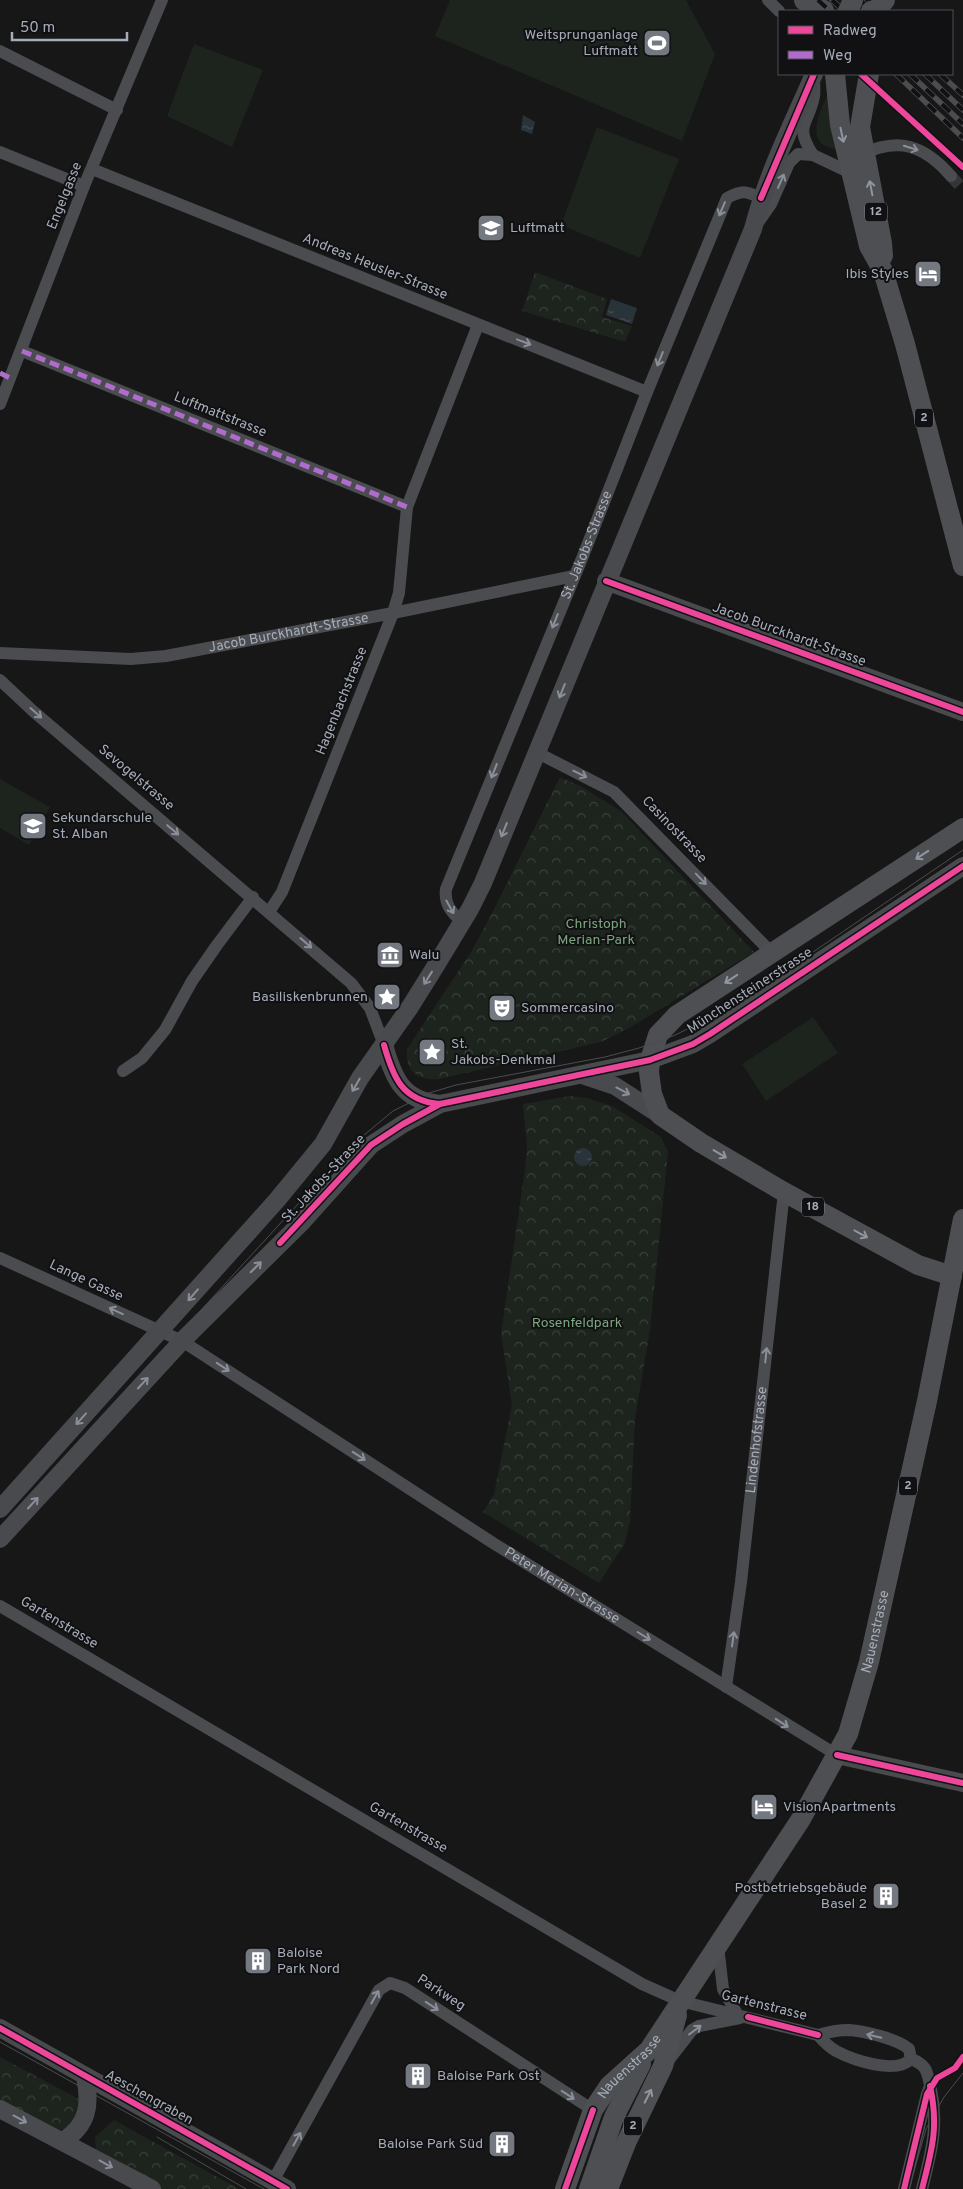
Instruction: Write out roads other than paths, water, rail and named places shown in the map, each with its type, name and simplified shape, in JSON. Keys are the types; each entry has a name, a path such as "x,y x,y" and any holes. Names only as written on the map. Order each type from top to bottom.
{"highway":[{"path":"790,0 798,10"},
{"path":"795,0 806,10"},
{"path":"805,0 821,10"}],"main road":[{"path":"874,10 886,0"},
{"name":"St. Jakobs-Strasse","path":"0,1509 277,1200 323,1144 360,1078 415,999 462,922 483,883 606,581 753,229 761,198 814,75"},
{"path":"835,75 835,94 849,162"},
{"path":"856,75 851,110 860,127"},
{"path":"849,162 860,127 869,75"},
{"name":"12","path":"849,162 882,243 883,271"},
{"name":"2","path":"883,271 963,566"},
{"name":"Jacob Burckhardt-Strasse","path":"606,581 963,712"},
{"name":"Münchensteinerstrasse","path":"650,1060 658,1035 677,1015 963,828"},
{"name":"Münchensteinerstrasse","path":"384,1045 394,1076 403,1089 425,1102 440,1104 650,1060 693,1044 710,1034 963,866"},
{"path":"650,1060 649,1072 652,1094 660,1115"},
{"path":"582,1075 606,1082 637,1098 660,1115"},
{"name":"St. Jakobs-Strasse","path":"0,1539 182,1341 302,1222 371,1145 403,1124 440,1104"},
{"name":"18","path":"660,1115 701,1143 784,1192 918,1265 952,1276"},
{"name":"Nauenstrasse","path":"565,2189 593,2110 609,2086 649,2050 801,1819 837,1755 852,1723 869,1662 927,1401 963,1218"},
{"name":"Peter Merian-Strasse","path":"837,1755 963,1783"},
{"name":"Nauenstrasse","path":"608,2189 626,2143 663,2066 680,2001"},
{"name":"Aeschengraben","path":"0,2028 280,2185"},
{"path":"588,2189 614,2117 649,2050"},
{"path":"63,2141 78,2129 88,2107 89,2098 86,2077"},
{"path":"0,2109 152,2189"}],"street":[{"name":"Engelgasse","path":"0,404 5,375 22,351 84,186 162,0"},
{"path":"768,0 778,11"},
{"path":"0,50 117,110"},
{"name":"St. Jakobs-Strasse","path":"813,155 803,136 803,125 814,96 814,75"},
{"path":"813,155 849,162 894,144 914,147 942,166 951,176"},
{"path":"0,152 84,186"},
{"name":"St. Jakobs-Strasse","path":"753,229 771,204 789,163 798,154 813,155"},
{"name":"Andreas Heusler-Strasse","path":"92,169 647,392"},
{"name":"St. Jakobs-Strasse","path":"462,922 448,907 446,889 727,198 739,192 747,192 761,198"},
{"name":"Hagenbachstrasse","path":"269,912 282,892 393,613 399,593 407,507 478,325"},
{"name":"Luftmattstrasse","path":"22,351 407,507"},
{"name":"Jacob Burckhardt-Strasse","path":"0,653 132,659 166,656 574,576"},
{"name":"Sevogelstrasse","path":"0,680 253,897 355,988 370,1008 384,1045"},
{"name":"Casinostrasse","path":"536,752 614,792 772,953"},
{"path":"123,1071 142,1058 165,1030 197,974 253,897"},
{"name":"Lindenhofstrasse","path":"726,1687 741,1582 784,1192"},
{"name":"Lange Gasse","path":"0,1258 182,1341"},
{"name":"Peter Merian-Strasse","path":"182,1341 493,1543 837,1755"},
{"name":"Gartenstrasse","path":"0,1606 642,1984 680,2001 818,2035 834,2050 850,2058 888,2067 904,2065 911,2059 909,2049 904,2045 889,2040 850,2030 818,2035"},
{"path":"663,2066 692,2030 699,2026 743,2016 723,1989 718,1943"},
{"name":"Parkweg","path":"280,2185 379,1990 390,1983 405,1988 593,2110"},
{"path":"911,2059 922,2063 927,2072 936,2125 922,2189"},
{"path":"904,2189 930,2086"}],"water":[{"path":"523,115 535,122 532,134 521,130"},
{"path":"611,299 637,308 632,324 606,315"},
{"path":"583,1148 589,1151 592,1157 589,1163 583,1166 577,1163 574,1157 577,1151"}],"tunnel":[{"path":"951,176 963,189"}],"tram line":[{"path":"0,1530 352,1145 393,1111 429,1093 456,1085 605,1057 673,1036 702,1022 791,967 963,850"},
{"path":"0,2042 264,2189"},
{"path":"909,2189 926,2129 944,2097 963,2073"},
{"path":"157,2137 246,2189"}],"railway":[{"path":"818,0 829,10"},
{"path":"832,0 843,10"},
{"path":"846,0 857,10"},
{"path":"860,0 872,10"},
{"path":"897,75 963,138"},
{"path":"911,75 963,124"},
{"path":"926,75 963,110"},
{"path":"941,75 963,95"}],"place":[{"name":"Weitsprunganlage Luftmatt","path":"657,43"},
{"name":"Luftmatt","path":"491,228"},
{"name":"Ibis Styles","path":"928,274"},
{"name":"Sekundarschule St. Alban","path":"33,826"},
{"name":"Walu","path":"390,955"},
{"name":"Basiliskenbrunnen","path":"387,997"},
{"name":"Sommercasino","path":"502,1008"},
{"name":"St. Jakobs-Denkmal","path":"432,1052"},
{"name":"VisionApartments","path":"764,1807"},
{"name":"Postbetriebsgebäude Basel 2","path":"886,1896"},
{"name":"Baloise Park Nord","path":"258,1961"},
{"name":"Baloise Park Ost","path":"418,2076"},
{"name":"Baloise Park Süd","path":"502,2144"}],"park label":[{"name":"Christoph Merian-Park","path":"596,932"},
{"name":"Rosenfeldpark","path":"577,1323"}]}
